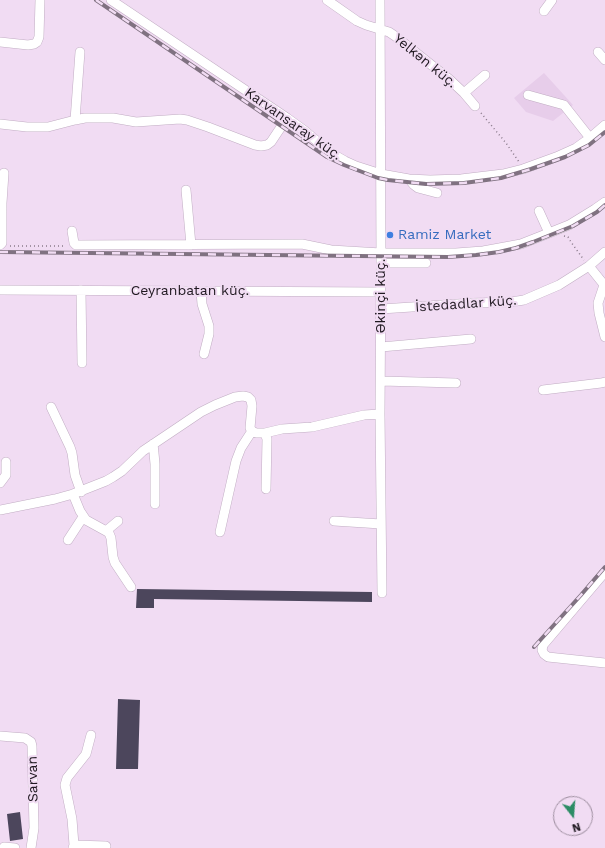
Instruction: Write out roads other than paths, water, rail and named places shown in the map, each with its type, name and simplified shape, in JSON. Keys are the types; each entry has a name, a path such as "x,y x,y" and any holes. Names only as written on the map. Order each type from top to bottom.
{"street":[{"path":"0,42 28,45 37,42 40,37 40,0"},
{"name":"Karvansaray küç.","path":"111,0 287,118 331,153 368,171 408,179 430,180 462,180 503,174 523,169 576,148 605,125"},
{"name":"Yelkən küç.","path":"327,0 357,21 389,32 395,36 440,71 476,106"},
{"name":"Əkinçi küç.","path":"380,0 380,414 382,593"},
{"path":"544,11 552,0"},
{"path":"75,120 80,52"},
{"path":"598,52 605,60"},
{"path":"464,93 485,75"},
{"path":"528,95 564,106 568,109 590,138"},
{"path":"0,124 27,127 48,127 75,120 100,118 113,118 136,122 187,120 255,146 261,146 267,145 271,142 287,118"},
{"path":"1,244 4,173"},
{"path":"408,179 418,188 437,193"},
{"path":"186,190 191,245"},
{"path":"72,231 74,244 76,245 302,244 332,250 381,253 456,253 483,251 521,244 569,225 605,202"},
{"path":"539,211 549,233"},
{"name":"İstedadlar küç.","path":"381,309 524,300 559,285 589,266 605,252"},
{"path":"381,263 426,263"},
{"path":"589,266 605,286 598,303 605,337"},
{"name":"Ceyranbatan küç.","path":"0,290 381,292"},
{"path":"81,290 82,362"},
{"path":"201,291 202,304 209,326 209,334 204,354"},
{"path":"381,347 470,339"},
{"path":"381,381 456,383"},
{"path":"543,390 605,382"},
{"path":"0,510 77,493 113,477 122,471 143,451 201,412 235,397 243,396 248,397 251,400 252,406 250,428 252,431"},
{"path":"51,407 72,453 77,493 83,517 109,533 115,564 131,587"},
{"path":"252,431 256,433 265,433 282,429 312,427 364,415 380,414"},
{"path":"220,532 236,461 241,448 252,431"},
{"path":"265,433 267,439 266,489"},
{"path":"153,444 155,464 155,504"},
{"path":"0,482 6,475 6,462"},
{"path":"68,540 83,517"},
{"path":"106,531 118,520"},
{"path":"334,521 381,524"},
{"path":"605,572 543,645 542,650 548,658 605,663"},
{"path":"90,735 86,754 67,778 65,785 72,819 74,847 106,846"},
{"name":"Sarvan","path":"0,736 26,738 31,742 34,828 31,848"},
{"path":"4,847 16,848"}],"railway":[{"path":"96,0 327,157 378,178 426,184 464,183 501,178 565,157 589,145 605,132"},
{"path":"0,252 448,257 476,255 499,252 533,242 573,226 597,212 605,205"},
{"path":"534,647 605,567"}],"place":[{"name":"Ramiz Market","path":"390,235"}]}
